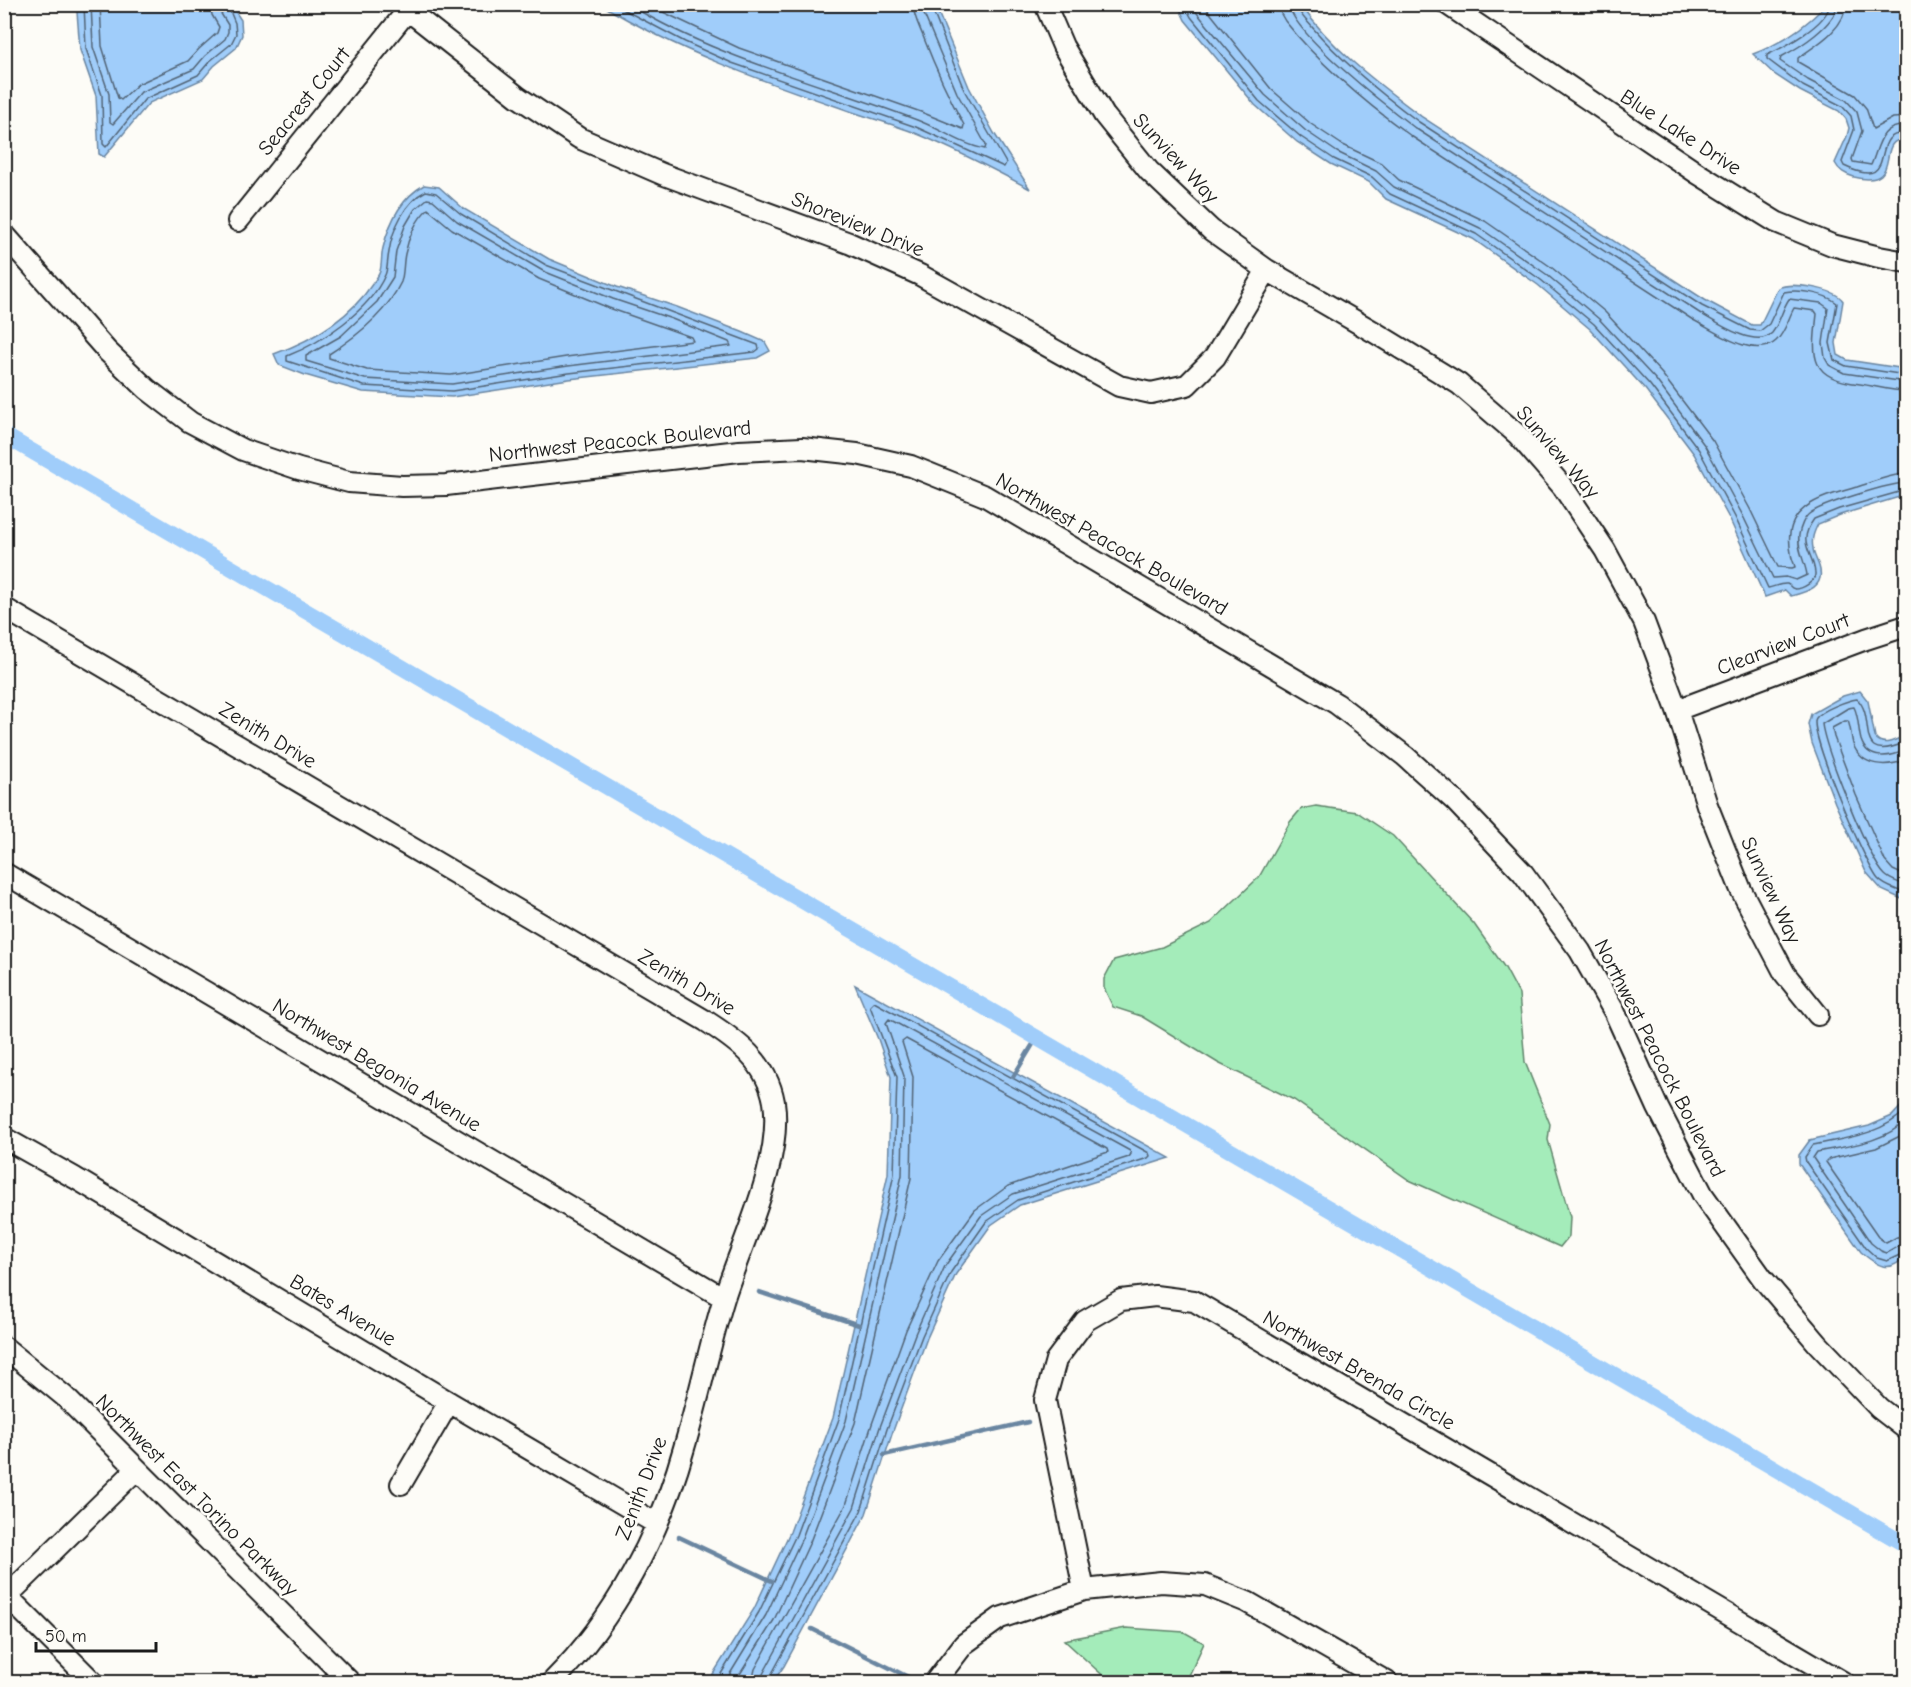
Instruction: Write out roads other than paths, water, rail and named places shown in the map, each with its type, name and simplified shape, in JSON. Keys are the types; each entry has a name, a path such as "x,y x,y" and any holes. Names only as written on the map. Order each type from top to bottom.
{"street":[{"name":"Sunview Way","path":"1045,4 1063,46 1104,116 1149,171 1211,230 1267,270 1459,384 1518,435 1563,487 1605,550 1644,622 1677,710 1707,805 1741,890 1785,974 1818,1016"},
{"name":"Blue Lake Drive","path":"1447,4 1697,173 1776,222 1832,245 1906,262"},
{"name":"Shoreview Drive","path":"403,8 518,97 579,138 662,174 849,243 921,275 1119,386 1151,393 1186,385 1215,357 1267,270"},
{"name":"Seacrest Court","path":"238,221 403,8"},
{"name":"Northwest Peacock Boulevard","path":"6,236 107,351 147,389 190,422 243,450 299,469 349,482 402,486 446,485 760,450 802,448 857,454 910,466 985,496 1337,704 1405,756 1454,800 1523,873 1580,951 1615,1013 1658,1108 1703,1195 1762,1279 1818,1344 1879,1408 1906,1429"},
{"name":"Zenith Drive","path":"4,608 706,1021 736,1040 760,1067 773,1099 776,1132 772,1153 754,1216 724,1298 684,1450 657,1524 613,1608 571,1663 552,1683"},
{"name":"Clearview Court","path":"1677,710 1906,626"},
{"name":"Northwest Begonia Avenue","path":"4,873 724,1298"},
{"name":"Bates Avenue","path":"4,1138 657,1524"},
{"name":"Northwest Brenda Circle","path":"1084,1590 1045,1400 1056,1360 1085,1321 1122,1300 1155,1296 1194,1301 1843,1683"},
{"name":"Northwest East Torino Parkway","path":"4,1347 64,1396 350,1683"},
{"path":"401,1485 449,1402"},
{"path":"93,1683 6,1596 137,1469"},
{"path":"935,1683 964,1644 999,1618 1084,1590 1161,1582 1205,1585 1247,1602 1387,1683"}],"water":[{"path":"78,5 231,5 241,20 242,35 236,48 214,66 203,79 149,103 104,157 99,154 96,96 80,50"},
{"path":"602,5 935,5 969,87 994,133 1030,189 915,133 718,63 659,36"},
{"path":"1178,5 1301,5 1342,52 1422,117 1705,300 1752,325 1760,325 1778,288 1784,286 1813,287 1839,297 1843,301 1836,343 1838,355 1847,360 1906,369 1906,495 1818,524 1812,542 1820,573 1817,584 1803,593 1791,596 1785,590 1765,597 1730,520 1694,454 1645,389 1590,329 1538,285 1473,239 1386,199 1369,182 1331,164 1297,142 1255,105 1185,20"},
{"path":"1826,5 1906,5 1906,140 1896,141 1891,146 1885,170 1879,176 1870,179 1848,175 1835,163 1849,128 1846,119 1839,111 1800,91 1774,74 1753,54 1793,34"},
{"path":"424,185 439,187 464,209 549,259 617,287 742,332 765,342 770,351 757,358 569,379 452,397 363,392 279,365 274,354 303,342 330,326 364,296 380,272 382,251 397,212 416,190"},
{"path":"1860,691 1868,701 1875,737 1878,740 1886,743 1906,735 1906,901 1882,890 1866,872 1835,803 1812,743 1808,724 1811,714 1843,696"},
{"path":"855,985 1170,1158 1020,1205 991,1225 956,1274 927,1338 866,1514 784,1666 773,1682 708,1682 754,1609 790,1532 833,1418 888,1174 891,1077"},
{"path":"1906,1101 1906,1255 1889,1267 1878,1264 1861,1252 1799,1164 1799,1155 1810,1140 1869,1126 1892,1116"}],"waterway":[{"path":"4,435 1906,1545"},
{"path":"1013,1077 1038,1036"},
{"path":"759,1292 859,1325"},
{"path":"884,1455 1028,1422"},
{"path":"679,1537 772,1581"},
{"path":"812,1629 908,1677"}]}
